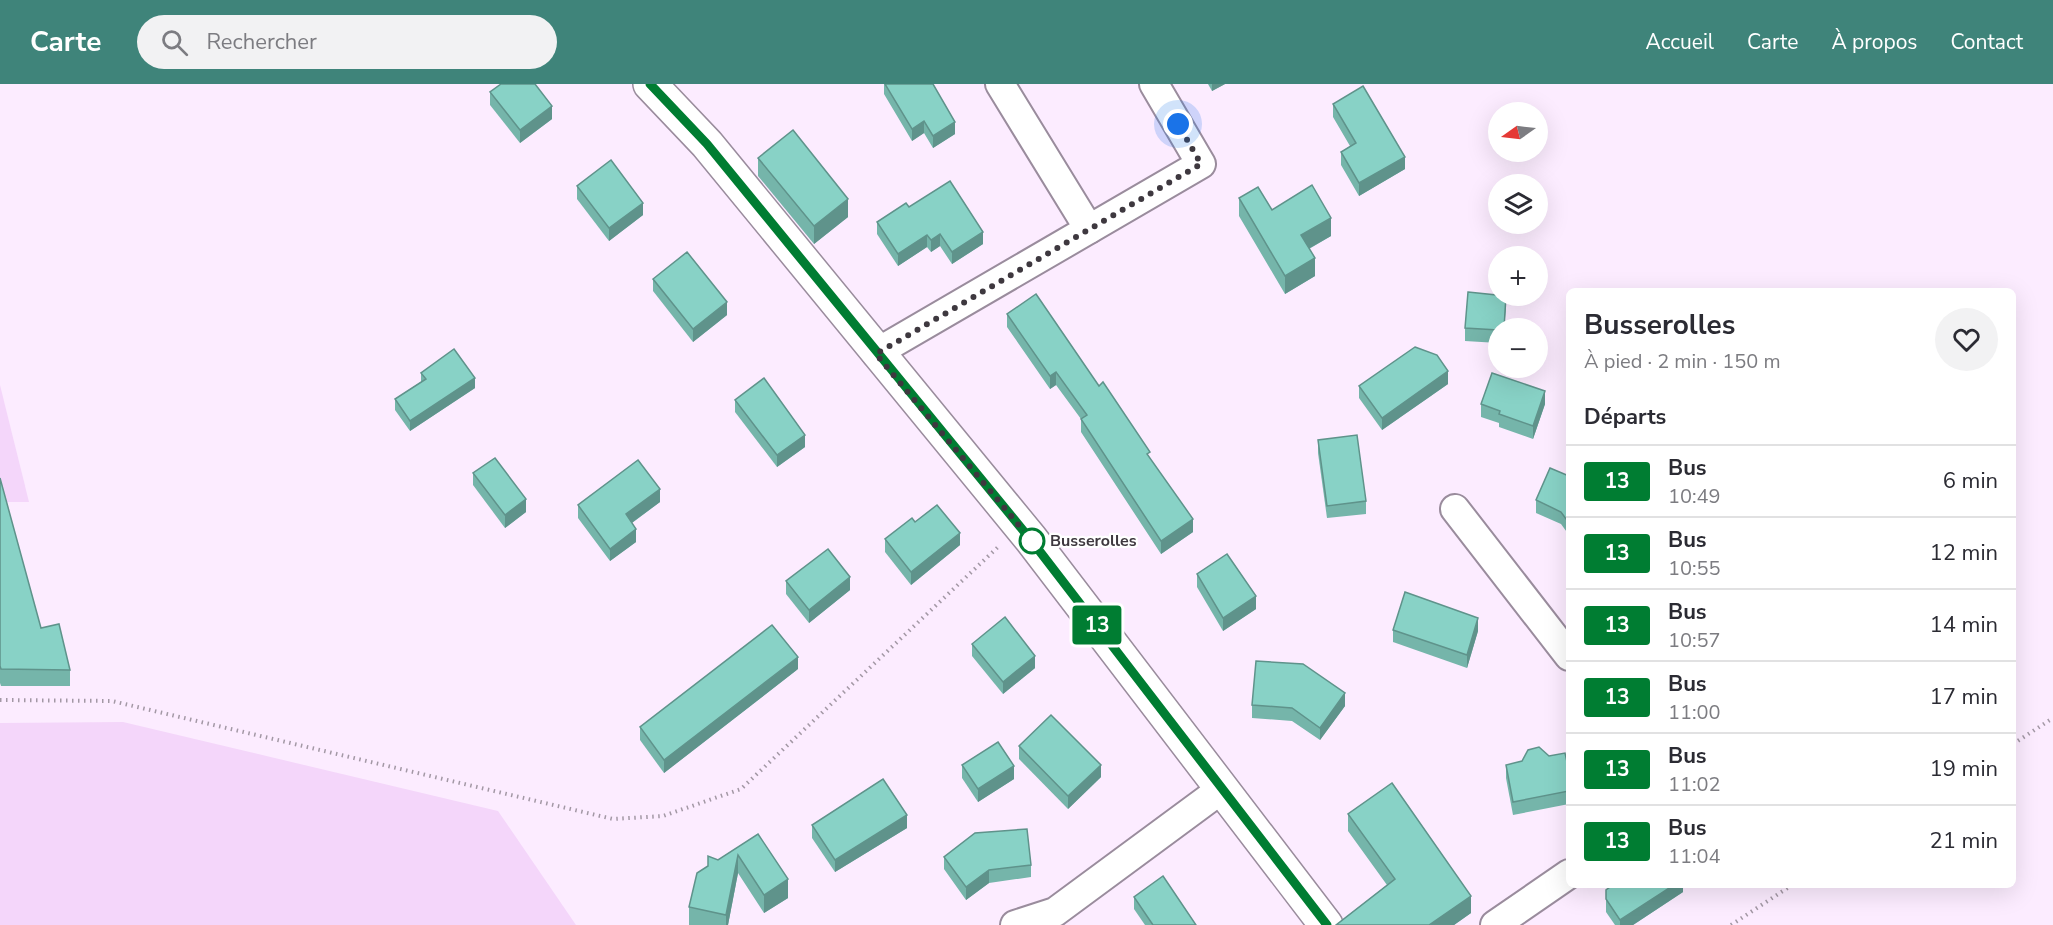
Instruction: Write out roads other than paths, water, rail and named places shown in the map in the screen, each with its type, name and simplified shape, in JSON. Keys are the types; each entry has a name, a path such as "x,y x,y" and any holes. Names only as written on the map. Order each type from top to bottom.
{"main road":[{"path":"650,84 707,144 876,354 1020,527 1223,788 1326,925"}],"street":[{"path":"1000,84 1089,229"},
{"path":"876,354 1201,164 1154,84"},
{"path":"1455,509 1566,652"},
{"path":"1015,925 1055,912 1223,788"},
{"path":"1495,925 1566,876"}],"place":[{"name":"Busserolles","path":"1032,541"}]}
